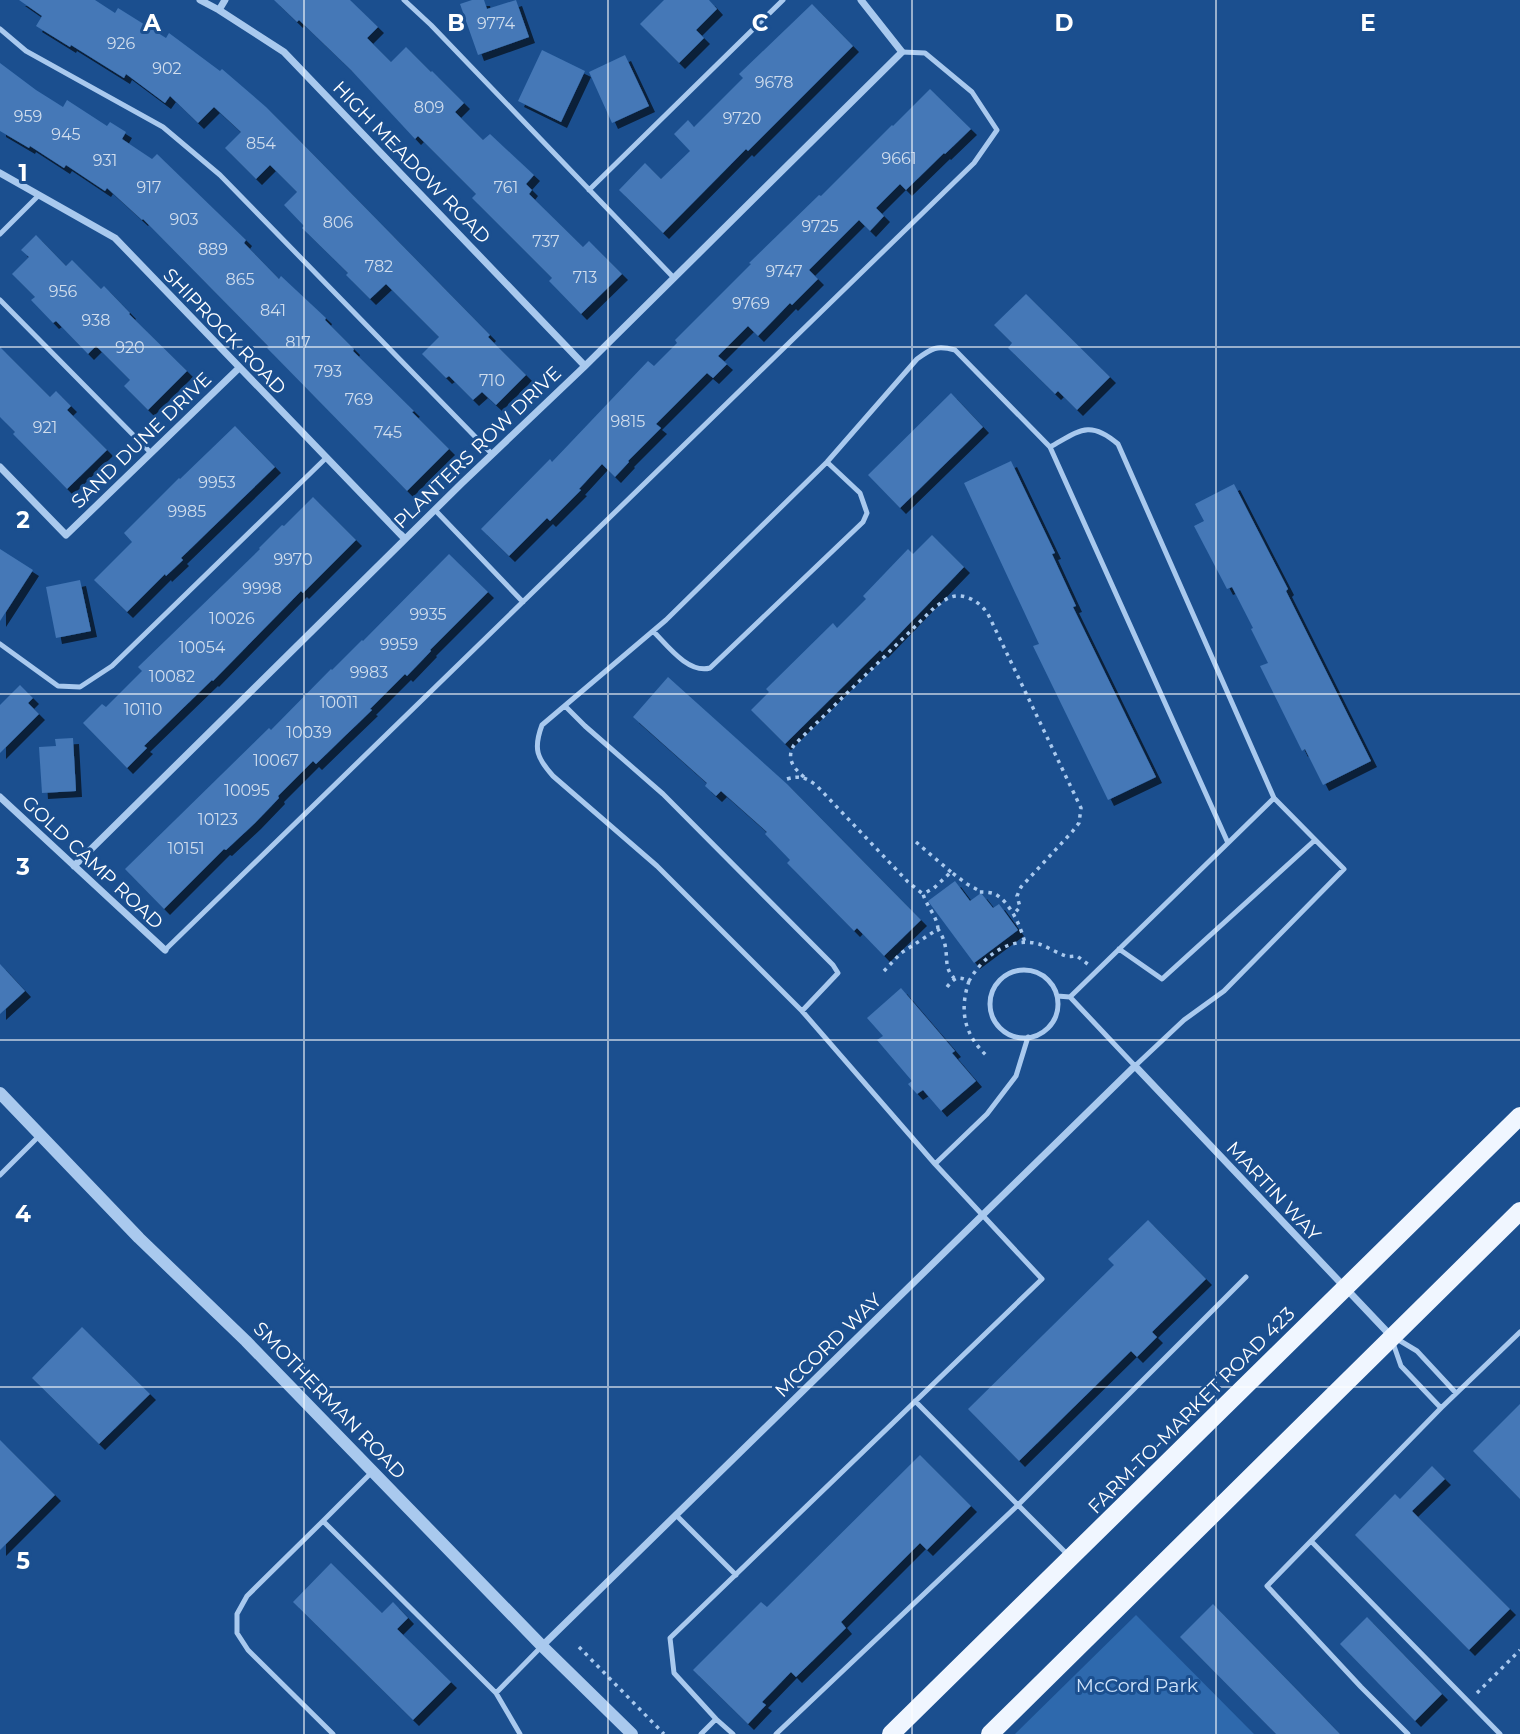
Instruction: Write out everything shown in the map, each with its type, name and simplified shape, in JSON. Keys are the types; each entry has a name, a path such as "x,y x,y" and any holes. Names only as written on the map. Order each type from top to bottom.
{"main road":[{"name":"FARM-TO-MARKET ROAD 423","path":"891,1734 1520,1116"},
{"path":"990,1734 1520,1211"}],"street":[{"name":"HIGH MEADOW ROAD","path":"200,0 284,51 585,366"},
{"path":"219,10 225,0"},
{"path":"860,0 902,52"},
{"name":"PLANTERS ROW DRIVE","path":"74,866 902,52"},
{"name":"SHIPROCK ROAD","path":"0,173 115,238 405,539"},
{"name":"SAND DUNE DRIVE","path":"0,467 66,535 239,368"},
{"name":"GOLD CAMP ROAD","path":"0,797 165,950"},
{"name":"MCCORD WAY","path":"542,1646 1135,1066"},
{"name":"MARTIN WAY","path":"1135,1066 1391,1336"},
{"name":"SMOTHERMAN ROAD","path":"0,1093 139,1238 246,1341 542,1646 632,1734"}],"lane":[{"path":"404,0 674,278"},
{"path":"589,190 783,0"},
{"path":"0,29 26,51 163,127 220,175 492,454"},
{"path":"165,950 974,163 996,130 972,92 925,53 902,52"},
{"path":"0,234 39,195"},
{"path":"0,300 151,453"},
{"path":"733,1734 674,1672 670,1638 1042,1279 935,1164 802,1011 657,866 544,766 537,752 537,738 542,725 666,620 827,462 917,359 929,350 941,346 955,350 1050,447 1228,843"},
{"path":"1050,447 1081,430 1095,429 1118,444 1274,798 1344,869 1224,991 1184,1020 1135,1066 1070,997 1057,996"},
{"path":"0,645 58,686 80,687 112,666 326,458"},
{"path":"653,631 687,664 702,670 710,668 863,522 867,513 860,493 827,462"},
{"path":"435,510 523,601"},
{"path":"565,706 663,794 833,965 838,973 802,1011"},
{"path":"1070,997 1274,798"},
{"path":"1119,949 1162,979 1315,839"},
{"path":"1030,971 1047,979 1057,996 1058,1005 1052,1023 1037,1035 1018,1037 1009,1034 995,1021 991,1012 992,993 1003,977 1011,972 1030,971"},
{"path":"935,1164 987,1114 1016,1076 1028,1037"},
{"path":"0,1175 40,1135"},
{"path":"776,1734 1018,1505 1246,1277"},
{"path":"1408,1734 1267,1586 1441,1408 1520,1332"},
{"path":"1391,1336 1417,1351 1456,1393"},
{"path":"1391,1336 1401,1366 1441,1408"},
{"path":"915,1401 1070,1558"},
{"path":"333,1734 248,1650 237,1633 237,1614 247,1595 372,1472"},
{"path":"677,1514 736,1575"},
{"path":"323,1521 496,1693 520,1734"},
{"path":"1311,1541 1500,1734"},
{"path":"496,1693 542,1646"},
{"path":"701,1734 716,1719"}],"path":[{"path":"954,978 948,973 946,947 923,894 876,849 834,802 793,766 790,758 794,745 935,607 949,597 969,598 983,606 1081,808 1079,823 1021,887 1017,896 1020,907 1013,915"},
{"path":"787,779 804,777"},
{"path":"916,842 978,892 991,892 998,896 1021,927 1025,943"},
{"path":"923,894 951,872"},
{"path":"884,971 901,953 938,929"},
{"path":"988,1057 976,1044 965,1025 965,994 980,963 1001,949 1020,942 1038,944 1067,956 1077,956 1096,972"},
{"path":"947,987 954,978 960,977 969,981"},
{"path":"579,1647 664,1734"},
{"path":"1468,1702 1520,1650"}],"green space":[{"name":"McCord Park","path":"1136,1615 1254,1734 1015,1734"}],"building":[{"path":"19,0 95,0 115,13 118,8 166,38 169,33 220,71 222,69 297,138 526,375 496,405 482,392 473,400 422,354 439,337 386,284 370,299 302,228 304,226 284,205 297,192 270,165 256,179 225,148 241,132 214,107 198,123 170,96 165,103 126,74 124,78 36,26 42,16"},
{"path":"274,0 350,0 378,27 367,38 391,62 406,47 432,71 464,103 455,112 483,140 490,134 534,175 526,184 532,190 529,194 583,247 589,241 622,274 581,314 549,281 552,278 472,198 476,194 418,136 415,139 351,70 299,20 297,22"},
{"path":"484,0 487,9 516,0 529,37 478,55 460,4"},
{"path":"664,0 709,0 717,9 696,30 704,38 679,63 640,24"},
{"path":"812,4 853,46 663,233 619,190 645,163 661,179 690,151 674,134 688,120 694,127 743,78 739,74"},
{"path":"542,50 585,71 561,122 518,101"},
{"path":"625,55 649,106 612,123 589,72"},
{"path":"0,63 63,107 67,100 107,126 110,122 126,132 122,139 152,159 157,154 246,240 244,243 279,279 281,276 326,318 353,351 449,449 407,491 143,219 107,188 105,191 66,165 64,168 0,131"},
{"path":"930,89 971,129 906,190 900,184 876,208 884,216 870,231 859,220 809,270 818,279 758,336 748,326 718,356 727,364 713,378 707,373 656,424 661,428 615,477 602,464 550,521 547,518 509,556 481,529 550,459 552,462 648,361 654,366 677,343 675,340 751,264 749,263"},
{"path":"36,235 66,266 72,260 101,289 104,286 187,371 148,410 124,386 130,380 96,346 88,354 31,300 35,297 12,274 29,257 21,250"},
{"path":"1026,294 1110,377 1077,410 1058,391 1055,394 1008,348 1012,343 994,325"},
{"path":"0,347 50,397 56,391 71,406 67,410 107,450 67,489 0,417"},
{"path":"951,393 983,427 900,508 868,475"},
{"path":"235,426 275,467 127,612 94,580 132,542 124,533"},
{"path":"1011,461 1055,553 1052,554 1076,606 1073,607 1156,777 1108,800 1033,646 1039,644 964,483"},
{"path":"1234,484 1371,761 1323,785 1305,749 1302,751 1260,666 1268,663 1251,629 1253,628 1232,587 1227,589 1194,526 1204,521 1195,504"},
{"path":"313,497 356,540 144,746 147,748 127,768 83,723 102,704 106,707 142,671 138,667"},
{"path":"932,535 964,567 882,652 880,650 785,744 751,710 769,692 766,689 833,623 837,628 866,599 863,596 908,549 913,554"},
{"path":"0,549 33,570 0,621"},
{"path":"449,554 488,592 407,676 405,674 316,764 313,761 255,823 224,849 164,909 125,869 269,728 271,730 331,669 363,641"},
{"path":"80,580 91,631 56,638 46,587"},
{"path":"668,677 787,784 921,920 884,956 857,928 854,931 787,863 790,860 765,834 767,832 721,791 716,796 705,786 707,783 633,717"},
{"path":"20,685 33,698 28,703 39,714 0,753 0,705"},
{"path":"73,738 76,791 42,793 39,747 56,746 55,739"},
{"path":"955,881 970,901 981,893 993,908 999,904 1018,930 974,963 928,901"},
{"path":"0,964 25,991 0,1014"},
{"path":"901,988 955,1051 952,1053 976,1081 941,1111 923,1090 917,1094 908,1084 912,1081 877,1040 883,1036 867,1018"},
{"path":"1148,1220 1206,1279 1152,1332 1157,1337 1137,1357 1131,1351 1019,1461 968,1409 1114,1265 1108,1259"},
{"path":"82,1327 150,1394 99,1444 32,1378"},
{"path":"1520,1404 1520,1499 1473,1451"},
{"path":"0,1440 55,1495 0,1550"},
{"path":"920,1455 971,1506 927,1550 920,1543 841,1622 846,1628 796,1677 791,1672 762,1702 766,1705 748,1724 693,1670 761,1602 767,1607"},
{"path":"1432,1466 1445,1479 1412,1511 1510,1609 1469,1650 1355,1535 1395,1494 1400,1499"},
{"path":"331,1563 382,1613 393,1602 408,1618 397,1629 451,1682 413,1720 293,1602"},
{"path":"1213,1604 1340,1734 1276,1734 1180,1637"},
{"path":"1367,1617 1442,1694 1415,1721 1340,1644"}]}
